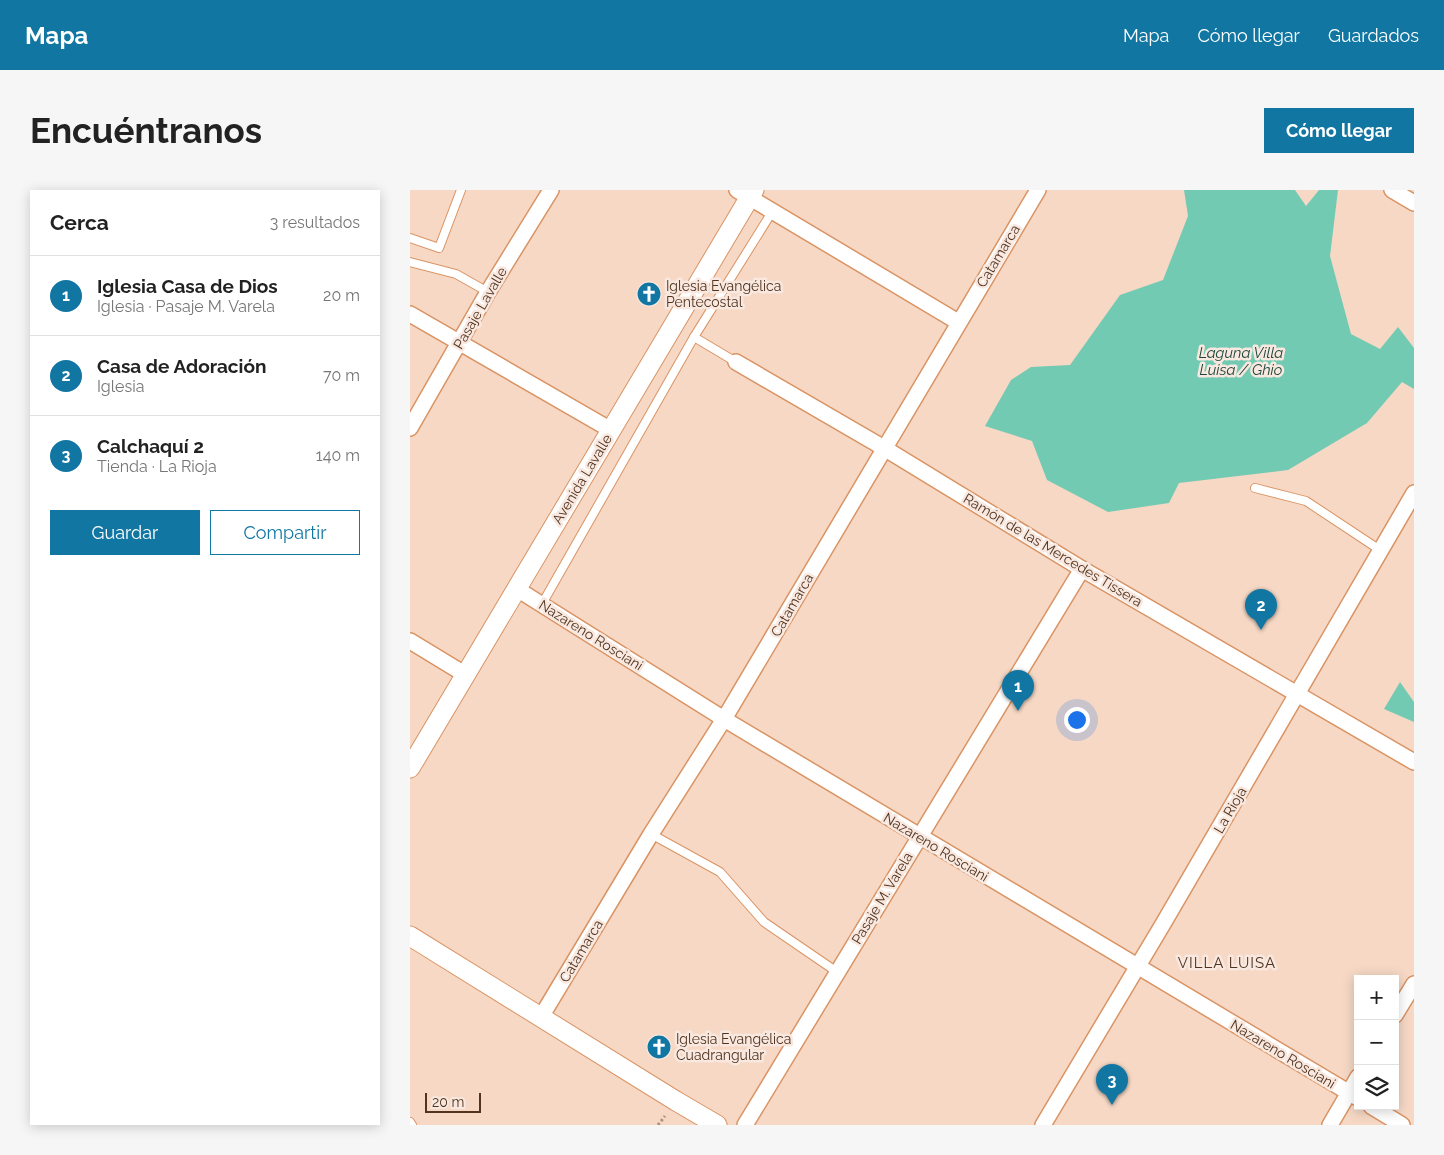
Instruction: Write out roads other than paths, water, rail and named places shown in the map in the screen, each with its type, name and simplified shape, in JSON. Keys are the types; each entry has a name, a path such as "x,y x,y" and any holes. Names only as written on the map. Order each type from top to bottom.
{"street":[{"name":"Pasaje Lavalle","path":"410,428 488,292 551,190"},
{"name":"Catamarca","path":"541,1017 651,834 724,719 1038,190"},
{"path":"1392,190 1414,203"},
{"path":"747,193 772,212 958,322"},
{"name":"Avenida Lavalle","path":"410,768 611,430 747,193"},
{"path":"410,314 611,430"},
{"name":"Ramón de las Mercedes Tissera","path":"736,362 884,448 1082,569 1414,762"},
{"name":"La Rioja","path":"1043,1125 1414,494"},
{"name":"Pasaje M. Varela","path":"745,1125 1082,569"},
{"name":"Nazareno Rosciani","path":"517,589 724,719 918,837 1353,1096"},
{"path":"410,641 466,675"},
{"path":"410,936 717,1125"},
{"path":"1399,1008 1414,984"},
{"path":"1330,1125 1353,1096"},
{"path":"1378,1110 1402,1125"}],"lane":[{"path":"410,238 439,248 461,190"},
{"name":"Avenida Lavalle","path":"542,604 694,337 772,212"},
{"path":"410,262 456,274 488,292"},
{"name":"Ramón de las Mercedes Tissera","path":"694,337 736,362"},
{"path":"1255,488 1306,501 1380,550"},
{"path":"651,834 720,872 764,922 837,972"}],"water":[{"name":"Laguna Villa Luisa / Ghio","path":"1184,190 1295,190 1306,206 1319,190 1338,190 1330,256 1351,334 1380,349 1398,327 1414,348 1414,389 1402,382 1367,423 1288,470 1179,483 1169,503 1108,512 1047,480 1032,441 985,426 1011,380 1031,367 1070,365 1120,295 1163,280 1188,216"},
{"path":"1400,682 1414,702 1414,722 1384,709"}],"place":[{"name":"Iglesia Evangélica Pentecostal","path":"649,294"},
{"name":"Casa de Adoración","path":"1261,630"},
{"name":"Iglesia Casa de Dios","path":"1018,711"},
{"name":"Iglesia Evangélica Cuadrangular","path":"659,1047"},
{"name":"Calchaquí 2","path":"1112,1105"}],"district":[{"name":"VILLA LUISA","path":"1227,963"}]}
